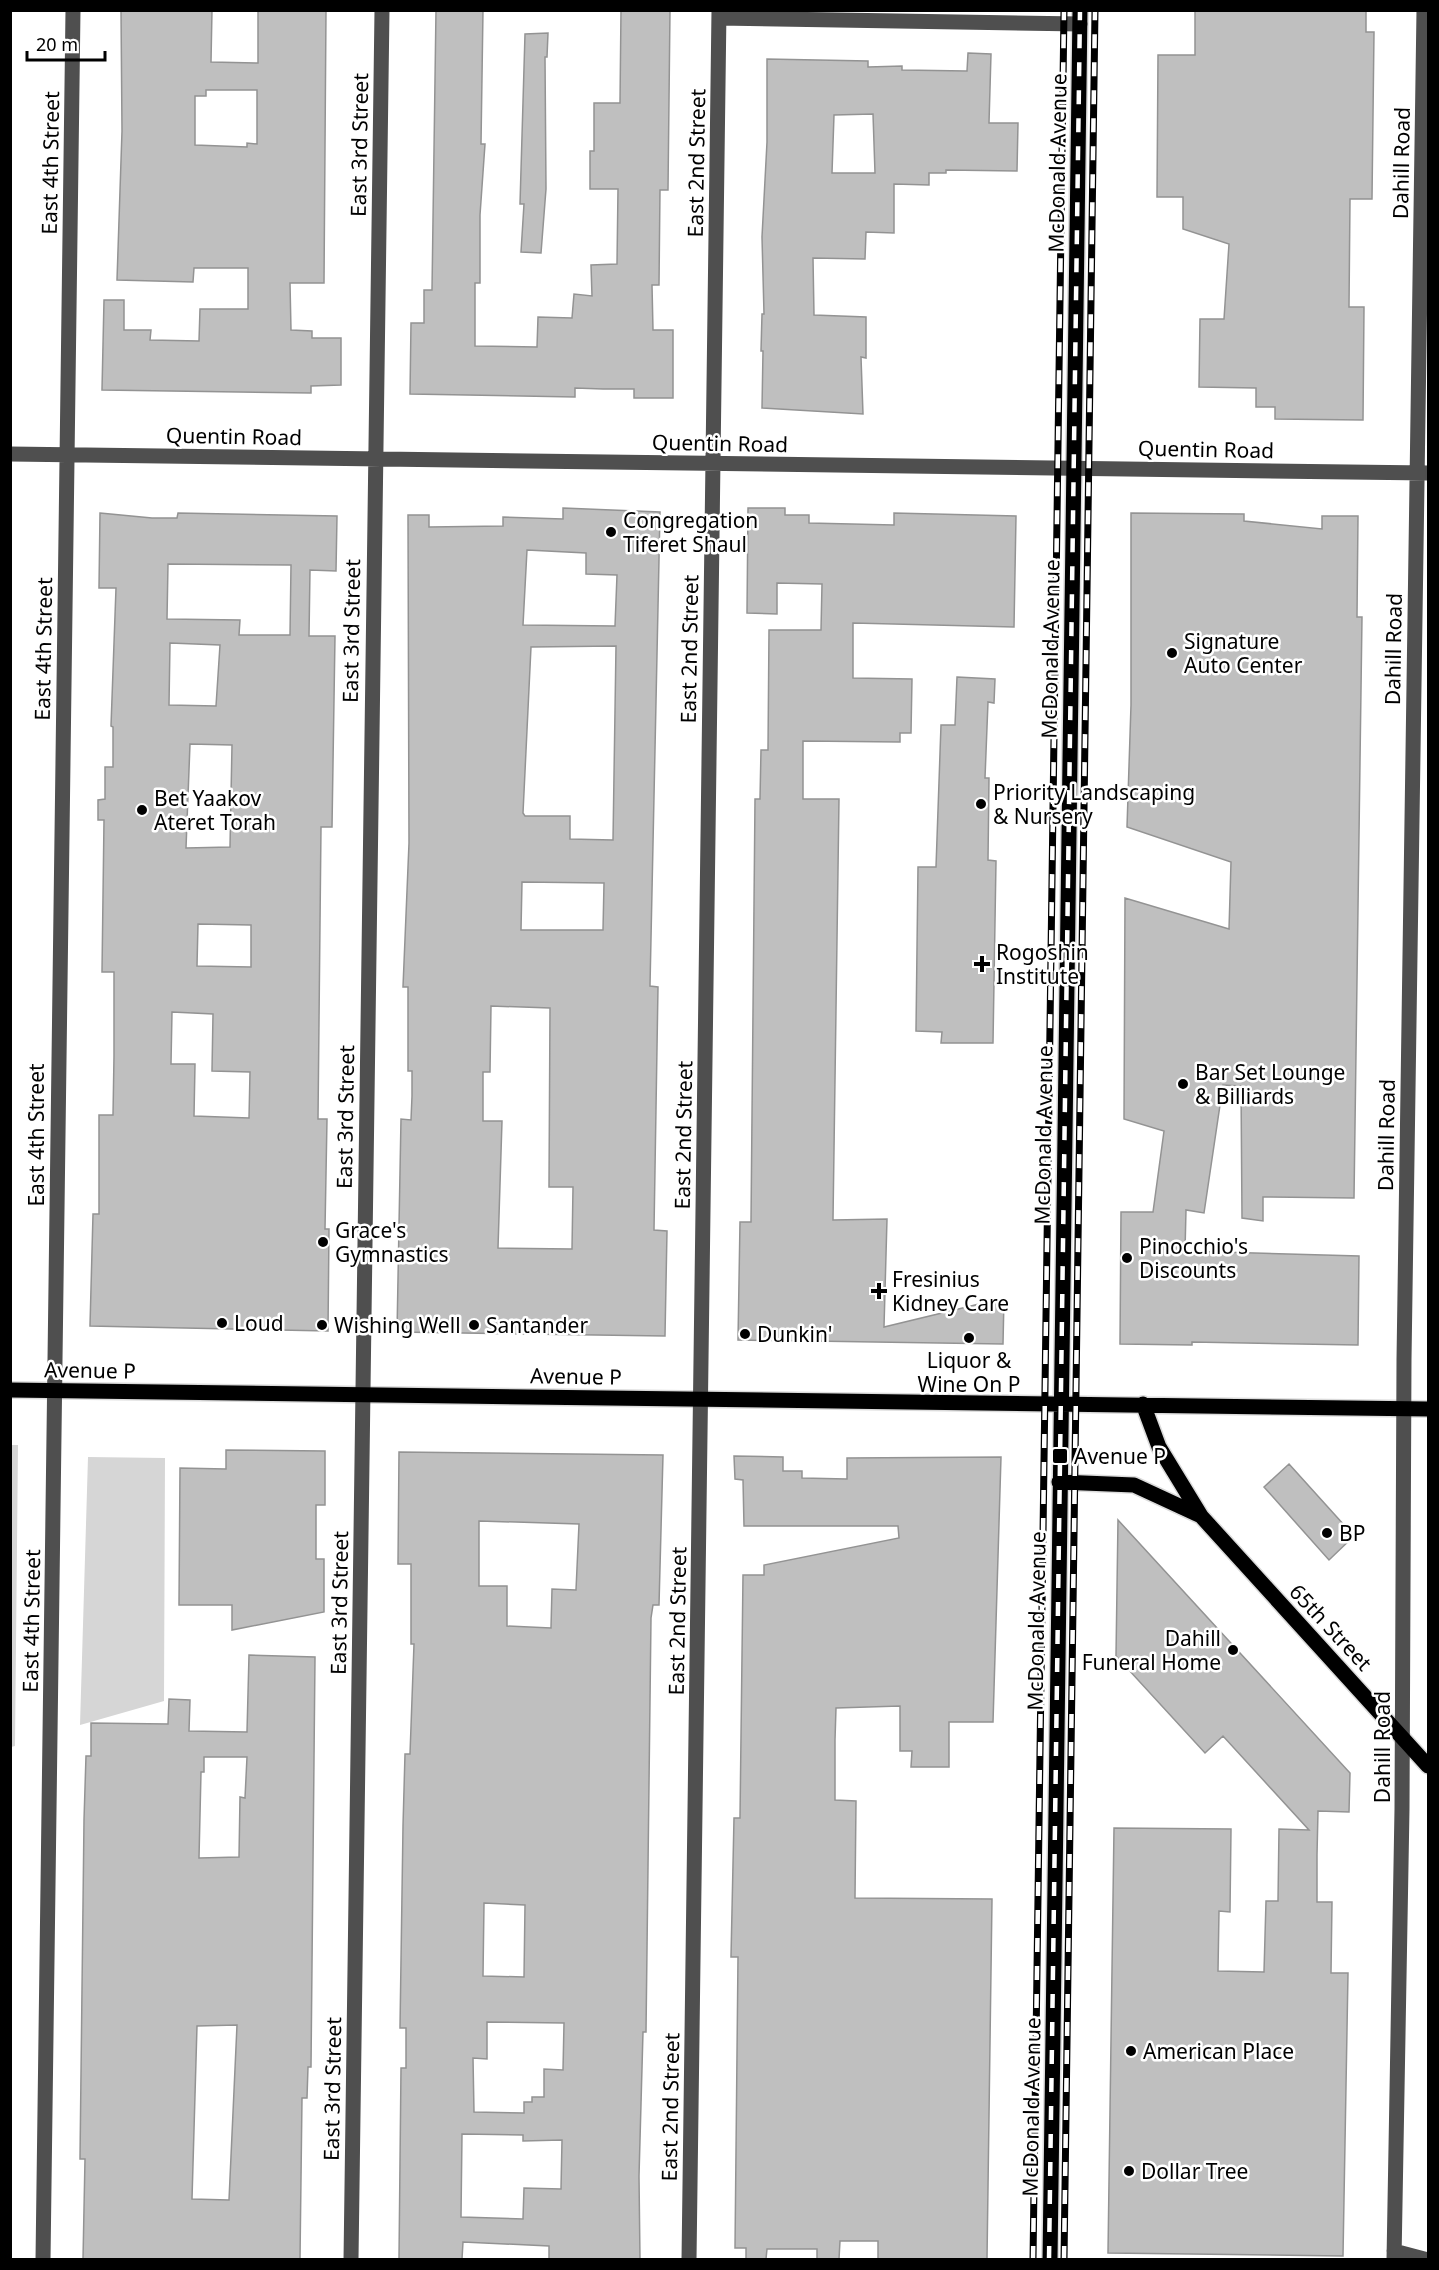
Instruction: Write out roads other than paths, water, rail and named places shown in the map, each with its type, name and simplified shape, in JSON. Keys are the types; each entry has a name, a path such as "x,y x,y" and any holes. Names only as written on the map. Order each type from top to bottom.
{"main road":[{"name":"McDonald Avenue","path":"1050,2259 1080,17"},
{"name":"Avenue P","path":"10,1390 1428,1408"},
{"name":"65th Street","path":"1143,1404 1159,1447 1201,1516 1428,1766"},
{"name":"65th Street","path":"1059,1482 1134,1485 1201,1516"}],"street":[{"name":"East 4th Street","path":"43,2259 66,455 74,10"},
{"name":"East 3rd Street","path":"351,2259 382,10"},
{"name":"Dahill Road","path":"1394,2255 1403,1737 1404,1408 1422,473 1424,10"},
{"path":"719,14 1080,17"},
{"name":"East 2nd Street","path":"689,2259 719,14"},
{"name":"Quentin Road","path":"10,454 1422,473"},
{"path":"1394,2255 1428,2259"}],"railway":[{"path":"1033,2260 1064,10"},
{"path":"1049,2260 1080,10"},
{"path":"1064,2260 1095,10"}],"place":[{"name":"Congregation Tiferet Shaul","path":"611,532"},
{"name":"Signature Auto Center","path":"1172,653"},
{"name":"Priority Landscaping & Nursery","path":"981,804"},
{"name":"Bet Yaakov Ateret Torah","path":"142,810"},
{"name":"Rogoshin Institute","path":"982,964"},
{"name":"Bar Set Lounge & Billiards","path":"1183,1084"},
{"name":"Grace's Gymnastics","path":"323,1242"},
{"name":"Pinocchio's Discounts","path":"1127,1258"},
{"name":"Fresinius Kidney Care","path":"879,1291"},
{"name":"Loud","path":"222,1323"},
{"name":"Wishing Well","path":"322,1325"},
{"name":"Santander","path":"474,1325"},
{"name":"Dunkin'","path":"745,1334"},
{"name":"Liquor & Wine On P","path":"969,1338"},
{"name":"Avenue P","path":"1060,1456"},
{"name":"BP","path":"1327,1533"},
{"name":"Dahill Funeral Home","path":"1233,1650"},
{"name":"American Place","path":"1131,2051"},
{"name":"Dollar Tree","path":"1129,2171"}]}
